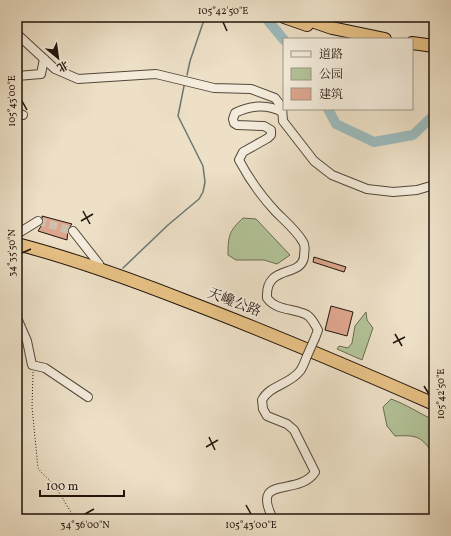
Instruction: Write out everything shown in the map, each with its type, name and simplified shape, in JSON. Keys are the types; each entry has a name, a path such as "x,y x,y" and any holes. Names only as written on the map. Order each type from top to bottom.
{"highway":[{"path":"284,17 331,33 354,38"},
{"path":"300,17 332,28 380,38"},
{"path":"413,43 434,46"},
{"path":"413,48 434,51"},
{"name":"天巉公路","path":"17,239 99,264 257,320 434,397"},
{"name":"天巉公路","path":"17,244 57,254 180,298 305,347 434,404"}],"street":[{"path":"17,34 55,69 78,79 156,74 214,88 251,89 275,98 282,107 282,121 314,161 332,175 367,189 393,192 417,190 434,185"},
{"path":"17,76 41,74 44,59"},
{"path":"273,519 266,505 266,496 268,493 283,487 304,483 311,479 315,472 294,430 288,424 267,416 263,409 262,400 268,390 287,382 300,371 318,330 312,319 307,315 277,306 267,298 266,289 269,281 283,272 299,266 304,259 305,247 304,243 296,232 263,197 247,175 239,160 243,152 268,138 271,135 271,130 264,126 238,125 234,123 232,119 235,114 251,107 272,107 282,112"},
{"path":"17,234 38,221"},
{"path":"74,231 99,264"},
{"path":"17,318 27,341 32,365 45,368 88,397"}],"path":[{"path":"32,365 34,383 32,407 38,468 43,476 52,484 68,510 76,519"}],"green space":[{"path":"243,218 256,219 290,255 277,264 264,260 236,260 228,255 230,234"},
{"path":"366,312 367,320 373,328 362,360 337,349 339,346 348,348 352,343 355,326"},
{"path":"391,399 434,420 434,456 426,444 418,438 409,436 395,436 387,426 383,407"}],"building":[{"path":"42,216 72,224 68,229 67,240 38,231 43,223"},
{"path":"314,257 346,267 344,272 313,262"},
{"path":"331,306 353,312 347,336 325,330"}],"waterway":[{"path":"187,75 190,61 205,17"},
{"path":"265,17 283,39"},
{"path":"123,268 168,225 199,199 203,192 205,182 203,166 178,116 184,86"},
{"path":"329,110 336,124 374,142 413,135 434,115"}],"tunnel":[{"path":"38,221 73,231"}]}
